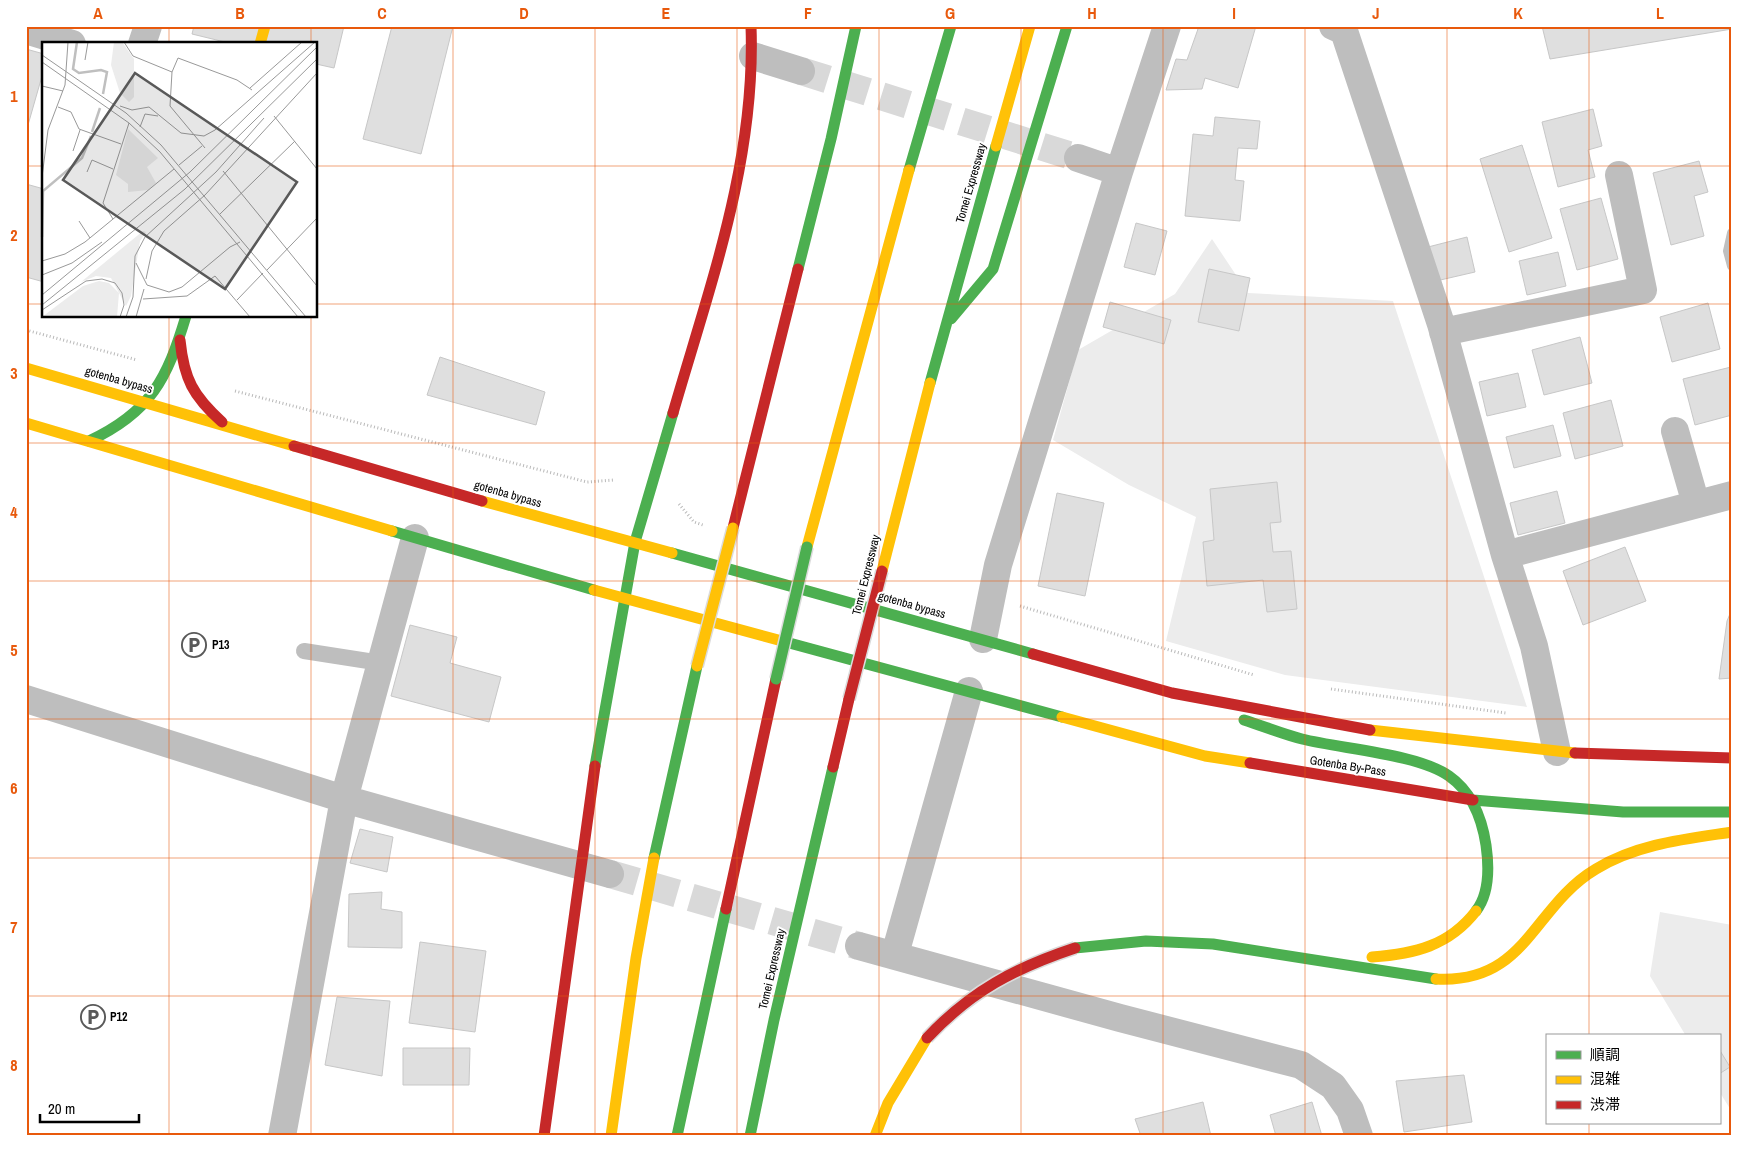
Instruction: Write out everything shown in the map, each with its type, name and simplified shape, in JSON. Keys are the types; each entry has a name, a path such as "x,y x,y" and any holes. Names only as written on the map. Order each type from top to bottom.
{"main road":[{"path":"261,42 265,26"},
{"path":"544,1136 581,867 624,596 635,542 736,197 750,126 753,56 751,26"},
{"path":"611,1136 636,958 660,825 697,666 831,139 856,26"},
{"path":"677,1136 776,679 807,547 882,265 951,26"},
{"name":"Tomei Expressway","path":"750,1136 774,1020 849,699 944,327 1030,26"},
{"path":"944,327 993,269 1067,26"},
{"path":"89,441 129,421 148,402 167,369 180,338 185,318"},
{"path":"180,338 182,367 189,388 203,406 225,426"},
{"name":"gotenba bypass","path":"26,368 148,402 553,522 635,542 983,639"},
{"path":"26,423 414,538 969,691"},
{"path":"983,639 1172,693 1301,739 1429,764 1447,773 1461,784 1472,800 1482,822 1486,840 1489,881 1482,902 1458,932 1424,951 1406,955 1384,957 1298,956"},
{"name":"Gotenba By-Pass","path":"969,691 1205,756 1472,800 1623,812 1732,812"},
{"path":"1172,693 1390,734 1557,752 1732,758"},
{"path":"875,1136 888,1103 927,1038 947,1015 972,994 1039,959 1075,948 1114,941 1152,939 1240,945 1443,979 1463,978 1483,973 1503,964 1520,950 1562,895 1600,866 1643,848 1732,832"}],"street":[{"path":"143,42 148,26"},
{"path":"983,639 998,565 1119,172 1167,26"},
{"path":"1333,26 1344,31 1443,332 1505,555 1534,646 1557,752"},
{"path":"26,30 65,42"},
{"path":"753,56 801,70"},
{"path":"1078,158 1119,172"},
{"path":"1443,332 1643,290 1619,175"},
{"path":"1675,431 1696,504"},
{"path":"1505,555 1732,495"},
{"path":"282,1136 344,800 414,538"},
{"path":"895,954 969,691"},
{"path":"26,699 344,800 610,874"},
{"path":"859,946 895,954 1120,1018 1301,1066 1333,1086 1350,1110 1358,1136"}],"lane":[{"path":"304,651 381,663"}],"path":[{"path":"26,330 167,369"},
{"path":"185,378 587,482 614,480"},
{"path":"1019,606 1261,676"},
{"path":"1328,688 1550,719"}],"shaded area":[{"path":"1212,239 1248,293 1393,301 1527,707 1285,675 1166,641 1196,517 1129,485 1053,440 1078,350 1175,294"},
{"path":"1660,912 1732,925 1732,1112 1720,1093 1720,1034 1685,1034 1650,976"}],"building":[{"path":"194,26 344,26 334,68 318,64 318,42 225,42 192,34"},
{"path":"392,26 453,26 421,154 363,139"},
{"path":"1191,26 1256,26 1238,88 1205,78 1202,89 1166,90 1176,59 1187,60 1198,29"},
{"path":"1542,26 1732,26 1732,29 1550,59"},
{"path":"26,49 42,53 42,76 26,132"},
{"path":"1593,109 1602,146 1588,150 1595,177 1558,187 1542,122"},
{"path":"1215,117 1260,121 1257,149 1238,148 1235,180 1244,181 1240,221 1185,216 1193,134 1213,136"},
{"path":"1522,145 1552,238 1509,252 1480,159"},
{"path":"1699,161 1708,192 1694,196 1704,236 1671,245 1653,173"},
{"path":"26,184 42,188 42,281 26,277"},
{"path":"1601,198 1618,259 1577,270 1560,209"},
{"path":"1136,223 1167,231 1155,275 1124,267"},
{"path":"1467,237 1475,272 1436,281 1428,247"},
{"path":"1558,252 1566,286 1527,295 1519,261"},
{"path":"1209,269 1250,278 1239,331 1198,322"},
{"path":"1110,302 1171,320 1164,344 1103,327"},
{"path":"1708,303 1720,349 1672,362 1660,317"},
{"path":"1580,337 1592,383 1544,395 1532,350"},
{"path":"440,357 545,392 536,425 427,395"},
{"path":"1731,367 1732,415 1695,425 1683,379"},
{"path":"1518,373 1526,407 1487,416 1479,382"},
{"path":"1611,400 1623,446 1575,459 1563,413"},
{"path":"1553,425 1561,456 1514,468 1506,437"},
{"path":"1277,482 1281,522 1270,523 1273,552 1291,551 1297,609 1267,612 1263,580 1207,586 1203,542 1214,540 1210,489"},
{"path":"1557,491 1565,523 1518,535 1510,503"},
{"path":"1057,493 1104,503 1085,596 1038,586"},
{"path":"1625,547 1646,601 1583,625 1563,571"},
{"path":"1732,609 1732,678 1719,679 1727,621"},
{"path":"410,625 457,637 450,663 501,677 489,722 391,696"},
{"path":"360,829 393,837 387,872 350,863"},
{"path":"382,892 381,909 402,912 402,948 348,947 349,894"},
{"path":"420,942 486,951 475,1032 409,1023"},
{"path":"337,997 390,1001 382,1076 325,1065"},
{"path":"403,1048 470,1048 469,1085 403,1085"},
{"path":"1720,1051 1730,1067 1720,1073"},
{"path":"1464,1075 1472,1122 1404,1132 1396,1081"},
{"path":"1203,1102 1211,1136 1141,1136 1135,1119"},
{"path":"1312,1102 1322,1136 1276,1136 1270,1115"}],"waterway":[{"path":"1732,233 1728,251 1732,266"}],"tunnel":[{"path":"801,71 1078,158"},
{"path":"610,874 859,946"}],"traffic: fast":[{"path":"798,269 831,139 856,26"},
{"path":"909,170 951,26"},
{"path":"951,319 993,269 1067,26"},
{"path":"930,383 996,146"},
{"path":"89,441 128,418 154,391 172,358 185,318"},
{"path":"595,766 635,542 673,413"},
{"path":"392,531 594,590"},
{"path":"776,679 807,547"},
{"path":"672,553 1033,654"},
{"path":"782,641 1062,717"},
{"path":"654,858 697,666"},
{"path":"1244,720 1302,739 1419,762 1449,776 1457,782 1475,807 1486,845 1488,862 1486,888 1481,904 1476,911"},
{"path":"750,1136 774,1020 833,767"},
{"path":"1473,800 1623,812 1732,812"},
{"path":"677,1136 726,909"},
{"path":"1075,948 1146,941 1213,944 1436,979"}],"traffic: slow":[{"path":"261,42 265,26"},
{"path":"996,146 1030,26"},
{"path":"807,547 909,170"},
{"path":"26,368 294,446"},
{"path":"882,571 930,383"},
{"path":"26,423 392,531"},
{"path":"482,501 672,553"},
{"path":"697,666 733,528"},
{"path":"594,590 782,641"},
{"path":"1062,717 1205,756 1250,763"},
{"path":"1370,730 1575,753"},
{"path":"1436,979 1466,977 1490,969 1510,956 1574,885 1596,869 1612,861 1645,848 1732,832"},
{"path":"611,1136 636,958 654,858"},
{"path":"1372,957 1387,956 1430,946 1454,933 1476,911"},
{"path":"875,1136 888,1103 927,1038"}],"traffic: jam":[{"path":"673,413 715,270 738,174 751,76 751,26"},
{"path":"733,528 798,269"},
{"path":"180,340 184,366 192,386 204,404 222,422"},
{"path":"294,446 482,501"},
{"path":"849,699 882,571"},
{"path":"1033,654 1172,693 1370,730"},
{"path":"726,909 776,679"},
{"path":"833,767 849,699"},
{"path":"1575,753 1732,758"},
{"path":"1250,763 1473,800"},
{"path":"544,1136 595,766"},
{"path":"927,1038 960,1007 995,983 1033,964 1075,948"}],"place":[{"name":"P13","path":"194,645"},
{"name":"P12","path":"93,1017"}]}
